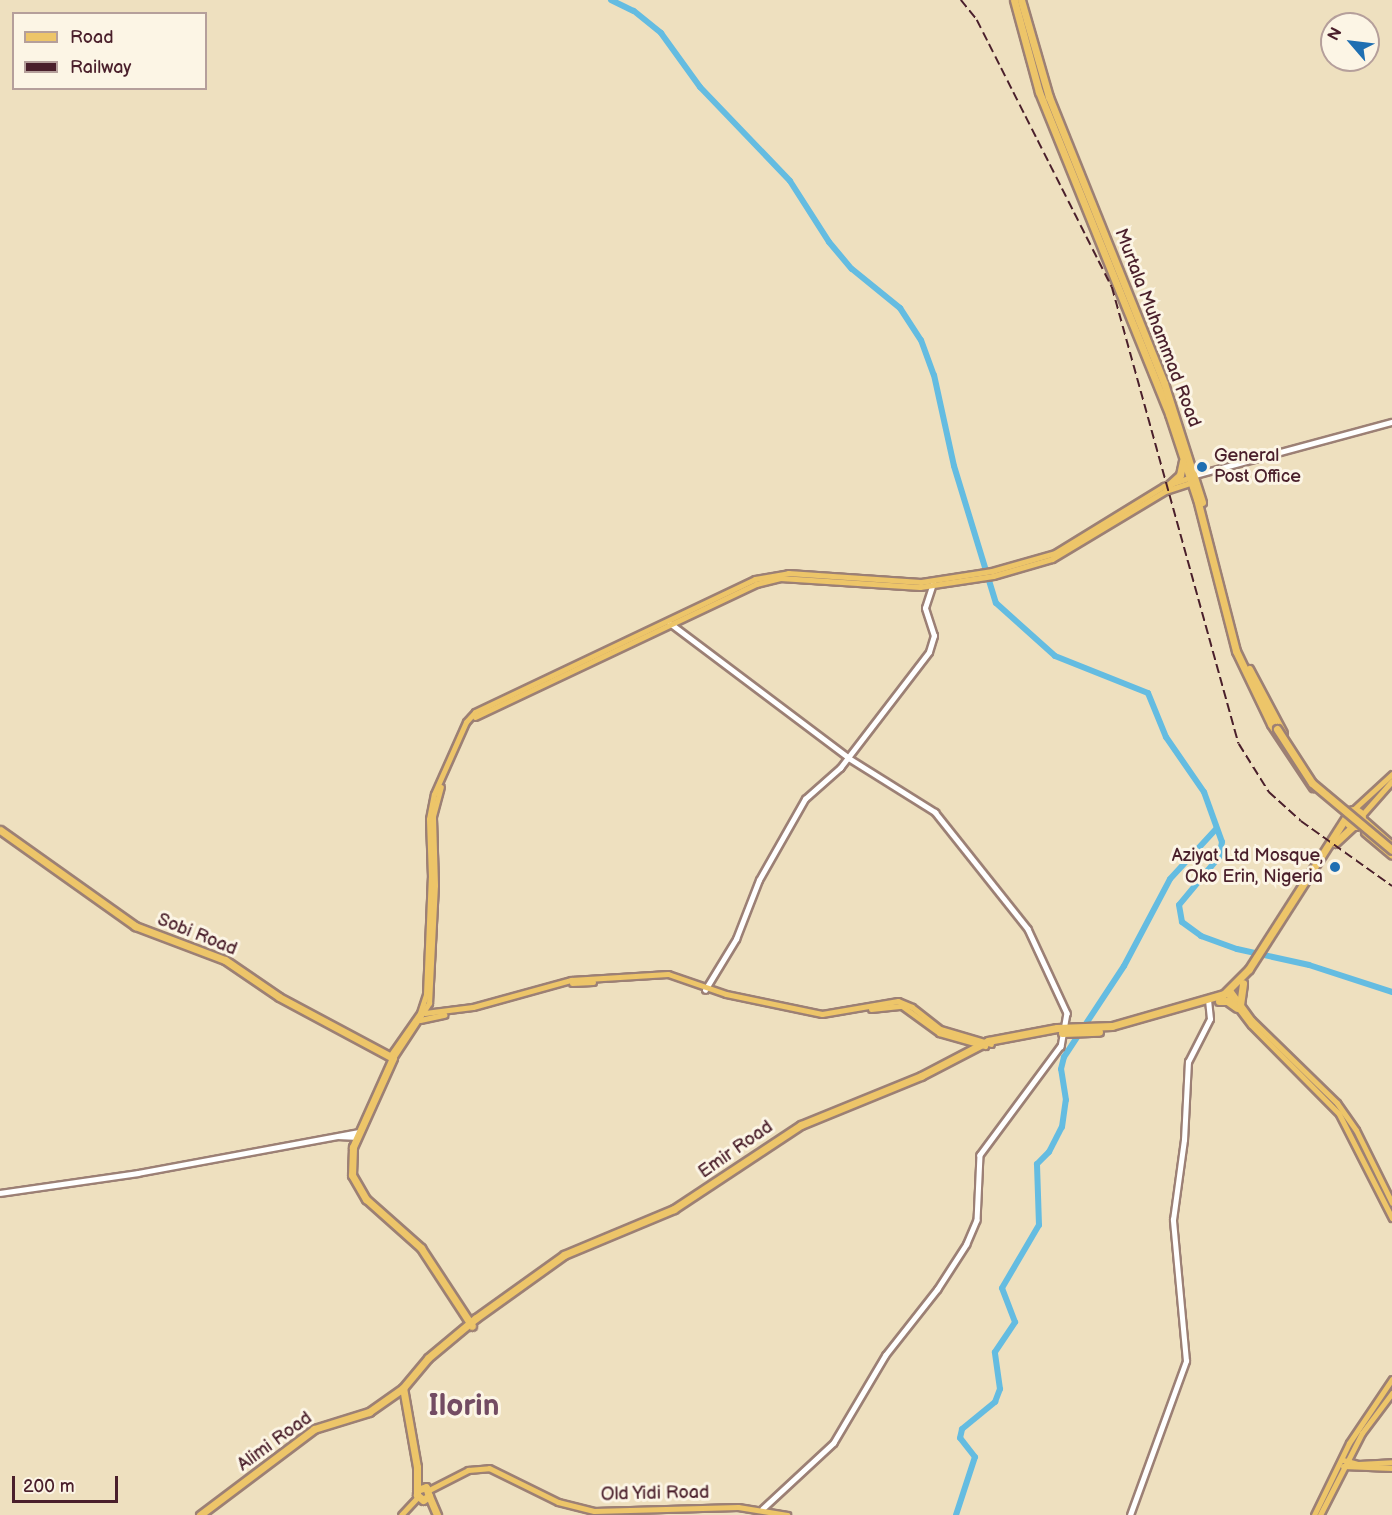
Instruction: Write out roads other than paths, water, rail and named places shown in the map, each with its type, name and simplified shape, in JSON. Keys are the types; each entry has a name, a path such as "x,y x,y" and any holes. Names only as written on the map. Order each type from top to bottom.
{"highway":[{"name":"Murtala Muhammad Road","path":"1014,0 1039,92 1182,453 1196,478"},
{"name":"Murtala Muhammad Road","path":"1021,0 1052,107 1164,383 1196,478 1236,636 1256,690 1309,777 1349,814"},
{"path":"1170,484 1183,470 1182,453"},
{"path":"1256,690 1309,776 1392,849"},
{"path":"1349,814 1362,816 1392,849"},
{"path":"1349,814 1354,826 1392,849"},
{"path":"1219,1001 1227,1001 1239,1007 1243,983 1250,970 1349,814"},
{"path":"1262,950 1335,843 1362,816"},
{"name":"Sobi Road","path":"0,830 135,926 225,960 279,997 391,1057"},
{"path":"1229,993 1250,970"},
{"path":"1229,993 1243,983"},
{"name":"Emir Road","path":"1209,1002 1219,1001 1229,993"},
{"name":"Emir Road","path":"435,1515 416,1455 402,1398 404,1388 417,1370 469,1326 565,1258 681,1209 806,1127 918,1082 986,1044 1066,1030 1112,1031 1209,1002 1229,993"},
{"path":"391,1057 356,1134 351,1161 358,1189 421,1248 469,1326"},
{"name":"Emir Road","path":"419,1496 407,1388 469,1326"},
{"name":"Alimi Road","path":"202,1515 319,1426 369,1412 404,1388"},
{"path":"202,1515 322,1427 362,1418 402,1398"},
{"path":"419,1496 428,1491"},
{"path":"419,1496 428,1491"},
{"path":"419,1496 435,1515"}],"main road":[{"path":"992,574 1055,553 1170,484 1196,478"},
{"path":"391,1057 423,1013 431,992 433,816 438,793 472,719 531,685 768,580 933,584 980,574 992,574 1062,555 1165,491 1196,478"},
{"path":"1349,814 1392,774"},
{"path":"1362,816 1392,781"},
{"path":"423,1013 473,1007 578,979 663,973 706,988"},
{"path":"418,1020 572,983 668,977 706,988 822,1014 898,1001 912,1007 940,1029 986,1044"},
{"path":"1229,993 1239,1007 1339,1114 1382,1191 1392,1218"},
{"path":"1382,1191 1392,1203"},
{"path":"1314,1515 1392,1379"},
{"path":"1320,1515 1343,1463 1392,1394"},
{"path":"1353,1447 1351,1458 1358,1464"},
{"path":"1339,1476 1352,1468 1378,1467 1392,1462"},
{"path":"1343,1463 1392,1468"},
{"path":"1343,1463 1352,1468"},
{"name":"Old Yidi Road","path":"428,1491 468,1470 489,1468 558,1502 594,1511 763,1509 787,1515"},
{"path":"401,1515 419,1496"}],"street":[{"path":"1196,478 1392,422"},
{"path":"706,988 736,939 759,880 806,799 849,758 929,652 934,636 925,608 933,584"},
{"path":"669,622 849,758 936,812 1003,893 1036,941 1065,1006 1066,1030 1057,1052 980,1155 977,1220 950,1271 886,1355 834,1443 763,1509"},
{"path":"1130,1515 1186,1361 1173,1220 1184,1140 1188,1062 1210,1018 1209,1002"},
{"path":"0,1193 138,1173 356,1134"}],"waterway":[{"path":"611,0 634,11 661,33 700,87 790,181 829,242 852,269 900,308 921,340 934,375 954,466 996,603 1055,656 1148,693 1166,737 1204,792 1222,842 1219,857 1179,905 1182,922 1201,936 1237,949 1309,965 1392,992"},
{"path":"956,1515 975,1457 960,1438 962,1429 995,1402 1000,1389 995,1352 1015,1322 1002,1288 1039,1225 1037,1164 1049,1152 1062,1127 1066,1100 1061,1069 1064,1057 1124,966 1170,879 1215,830"}],"railway":[{"path":"961,0 977,20 1112,287 1239,744 1269,792 1301,821 1392,886"}],"place":[{"name":"General Post Office","path":"1202,467"},
{"name":"Aziyat Ltd Mosque, Oko Erin, Nigeria","path":"1335,867"}],"district":[{"name":"Ilorin","path":"464,1406"}]}
